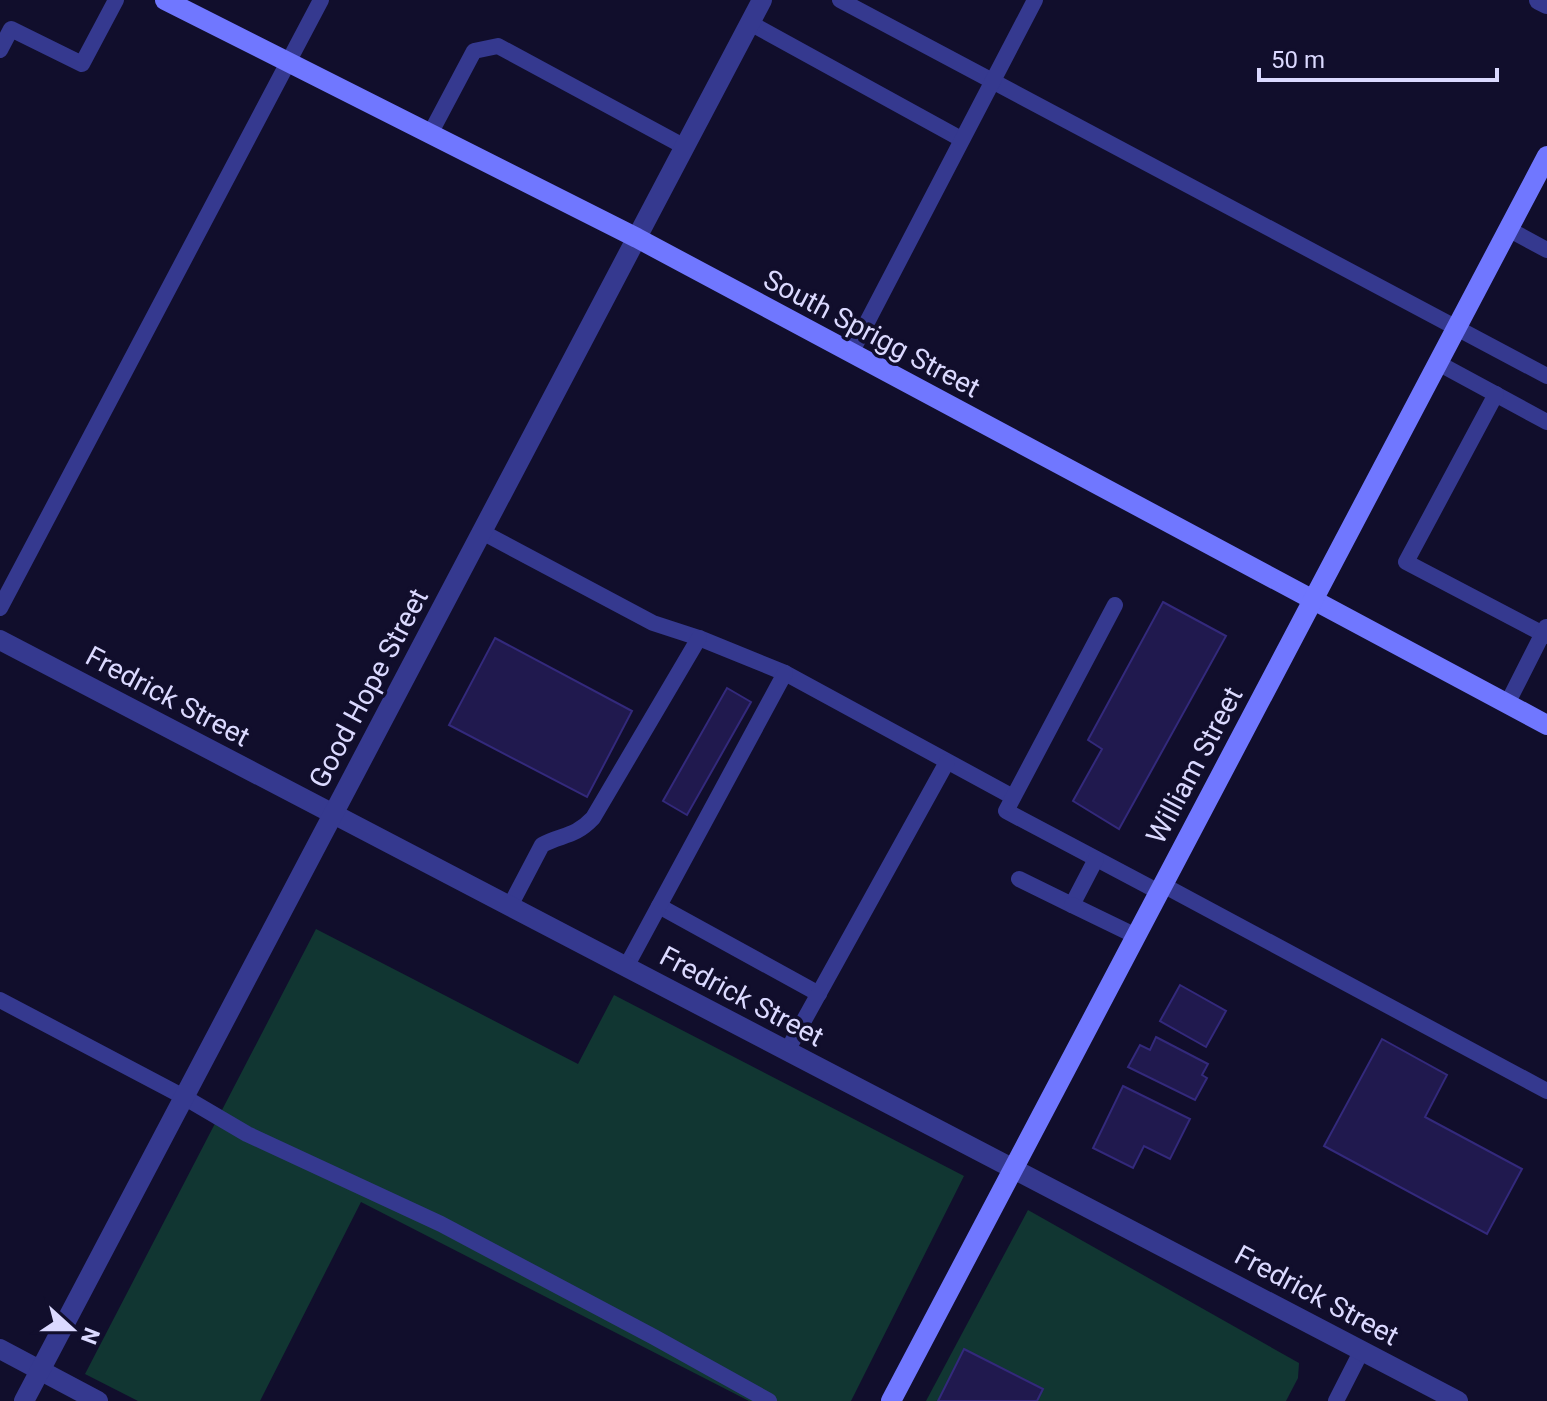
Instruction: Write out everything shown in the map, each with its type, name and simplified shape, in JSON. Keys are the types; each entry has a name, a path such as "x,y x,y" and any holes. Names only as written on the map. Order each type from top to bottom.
{"main road":[{"name":"South Sprigg Street","path":"165,0 637,238 1547,725"},
{"name":"William Street","path":"891,1401 1547,156"}],"street":[{"name":"Good Hope Street","path":"24,1401 762,0"},
{"path":"1539,0 1547,4"},
{"name":"Fredrick Street","path":"0,640 1362,1350 1436,1396 1458,1401"},
{"path":"0,1349 98,1401"}],"lane":[{"path":"0,50 6,27 82,64 116,0"},
{"path":"0,608 321,0"},
{"path":"840,0 1547,376"},
{"path":"851,353 1035,0"},
{"path":"750,23 961,139"},
{"path":"430,134 474,51 498,46 685,147"},
{"path":"1508,229 1547,250"},
{"path":"1438,363 1547,422"},
{"path":"1496,394 1406,562 1546,632 1507,704"},
{"path":"482,532 653,623 785,673 1013,797"},
{"path":"1115,605 1006,811 1096,859 1161,888 1547,1091"},
{"path":"510,906 542,845 583,829 593,818 699,638"},
{"path":"626,967 785,673"},
{"path":"787,1051 947,762"},
{"path":"1072,905 1096,859"},
{"path":"1019,879 1136,936"},
{"path":"659,906 819,994"},
{"path":"0,1000 184,1097 247,1134 441,1224 769,1401"},
{"path":"1336,1401 1362,1350"}],"green space":[{"path":"316,929 578,1064 614,995 964,1176 851,1401 749,1401 361,1202 260,1401 138,1401 85,1374"},
{"path":"1028,1210 1299,1363 1298,1378 1286,1401 926,1401"}],"building":[{"path":"1163,602 1226,636 1119,829 1073,801 1102,749 1088,740"},
{"path":"495,638 632,711 587,797 449,725"},
{"path":"727,688 751,702 687,815 663,801"},
{"path":"1180,985 1226,1011 1206,1047 1160,1021"},
{"path":"1156,1037 1208,1064 1202,1075 1207,1078 1195,1100 1128,1067 1140,1045 1150,1050"},
{"path":"1382,1039 1447,1075 1425,1117 1522,1169 1487,1234 1324,1146"},
{"path":"1123,1086 1190,1119 1170,1159 1144,1146 1133,1168 1093,1148"},
{"path":"964,1349 1043,1389 1037,1401 938,1401"}]}
